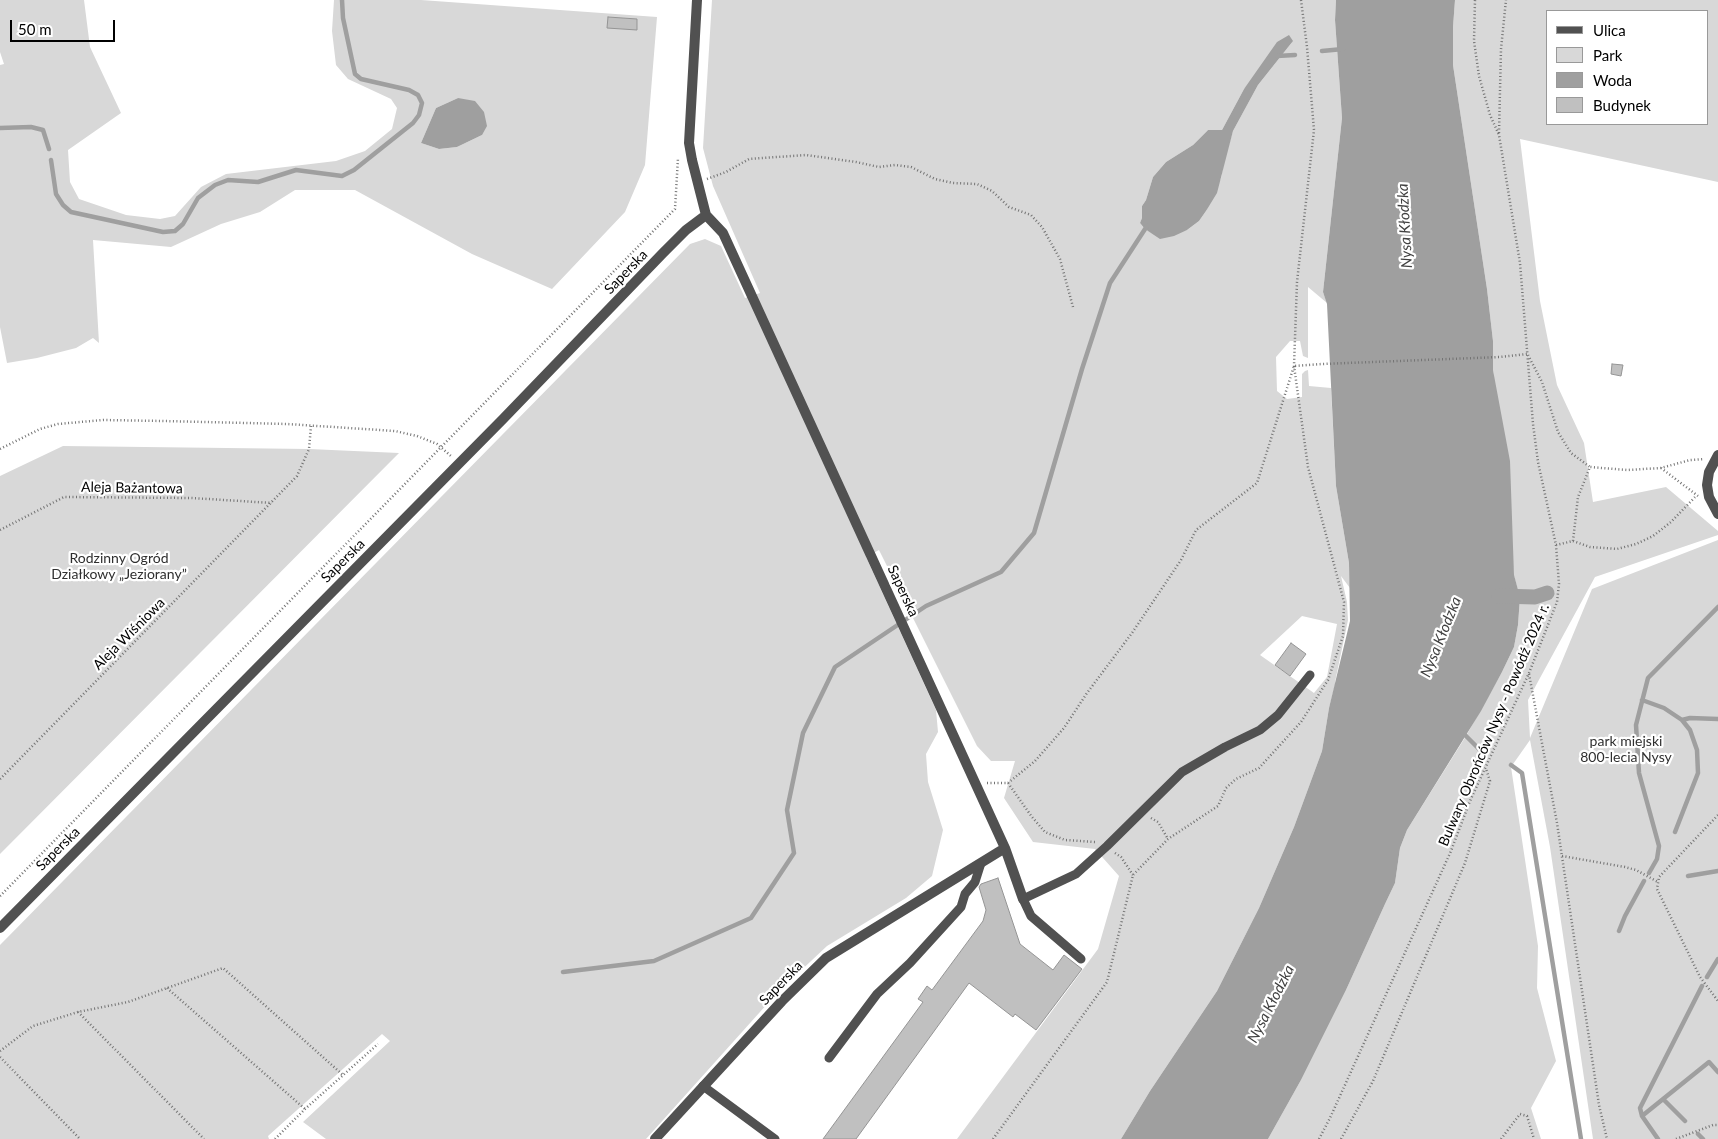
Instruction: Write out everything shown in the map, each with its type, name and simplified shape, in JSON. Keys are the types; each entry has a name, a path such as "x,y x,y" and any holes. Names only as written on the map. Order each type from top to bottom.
{"street":[{"path":"697,0 689,143 706,215"},
{"name":"Saperska","path":"0,928 459,464 663,253 686,230 706,215 723,233 1005,848 1023,899"},
{"path":"1717,456 1709,472 1707,484 1709,497 1718,514"},
{"name":"Saperska","path":"655,1139 789,994 826,958 1005,848"}],"lane":[{"path":"1082,959 1031,916 1023,899 1076,874 1182,772 1225,747 1260,730 1278,715 1310,675"},
{"path":"829,1058 877,994 910,963 962,907 965,894 974,882 981,863"},
{"path":"703,1086 774,1139"}],"path":[{"path":"993,1139 1107,982 1133,875 1168,840 1218,806 1226,788 1236,779 1259,768 1301,722 1328,680 1343,636 1344,602 1311,480 1294,366 1297,282 1314,130 1308,47 1301,0"},
{"name":"Bulwary Obrońców Nysy - Powódź 2024 r.","path":"1319,1139 1447,860 1470,801 1529,672 1557,602 1559,584 1556,545 1538,462 1533,424 1520,263 1499,135 1490,115 1479,76 1474,41 1475,0"},
{"path":"1499,135 1501,49 1506,0"},
{"path":"0,896 675,209 678,153 689,143"},
{"path":"699,182 726,172 749,159 806,155 879,167 895,165 911,167 935,179 953,183 977,184 992,191 1009,207 1031,215 1042,227 1060,259 1073,307"},
{"path":"1294,366 1500,357 1527,354 1542,382 1558,432 1570,453 1590,467 1627,470 1661,468 1690,460 1717,456"},
{"path":"976,785 993,782 1008,783 1034,761 1064,728 1132,633 1180,560 1196,530 1257,483 1294,366"},
{"path":"0,448 40,429 73,421 164,421 311,426 395,431 417,436 441,447 459,464"},
{"name":"Aleja Wiśniowa","path":"0,778 297,476 310,449 311,426"},
{"path":"1572,541 1578,497 1590,467"},
{"path":"1661,468 1696,496 1709,497"},
{"path":"1556,545 1572,541 1590,547 1617,549 1636,544 1653,536 1671,522 1696,496"},
{"name":"Aleja Bażantowa","path":"0,530 64,497 192,498 272,502"},
{"path":"1529,672 1562,856 1599,1105 1607,1139"},
{"path":"1341,1139 1373,1081 1465,863 1490,781 1486,769"},
{"path":"1008,783 1045,832 1065,840 1094,841 1107,846 1121,857 1133,875"},
{"path":"1141,812 1158,822 1168,840"},
{"path":"1718,815 1659,876 1657,890 1700,977 1718,1001"},
{"path":"1562,856 1625,867 1658,882"},
{"path":"0,1051 33,1026 78,1012 128,1002 223,968 343,1075"},
{"path":"167,988 305,1109"},
{"path":"78,1012 204,1139"},
{"path":"275,1139 305,1109 378,1044"},
{"path":"0,1057 80,1139"},
{"path":"1501,1139 1520,1114 1527,1116 1534,1139"},
{"path":"1713,1125 1718,1120"},
{"path":"1676,1139 1713,1125 1718,1125"}],"green space":[{"path":"0,0 84,0 90,47 121,113 68,150 70,182 79,199 126,215 160,219 175,216 201,187 226,174 336,161 365,151 392,129 397,108 391,99 348,79 336,65 332,31 334,0 421,0 657,17 645,165 625,212 552,289 472,254 355,190 295,190 260,212 221,224 171,247 93,240 99,343 93,338 76,348 7,363 0,327 0,65 4,64 0,52","holes":["458,98 482,135 457,147 439,149 421,143 436,108"]},
{"path":"712,0 1336,0 1335,20 1342,118 1323,292 1327,303 1308,287 1308,358 1303,356 1300,341 1290,341 1276,357 1277,391 1287,399 1302,397 1302,374 1308,370 1309,386 1331,388 1336,486 1349,563 1350,588 1341,576 1347,602 1348,620 1329,708 1322,751 1294,827 1259,908 1217,991 1150,1091 1121,1139 957,1139 1098,949 1119,876 1095,849 1033,842 1004,798 1015,761 991,761 977,746 879,550 866,557 936,710 938,732 926,754 928,782 943,830 932,876 906,898 827,946 777,993 646,1139 326,1139 303,1122 390,1041 382,1034 268,1136 269,1139 0,1139 0,945 690,244 705,239 721,246 745,298 760,293 713,186 703,148","holes":["1293,41 1258,85 1233,131 1221,178 1206,211 1199,221 1187,230 1152,233 1145,229 1140,223 1142,206 1146,200 1153,177 1166,162 1193,145 1208,130 1222,130 1244,89","1302,616 1337,624 1327,677 1314,693 1260,655"]},
{"name":"park miejski 800-lecia Nysy","path":"1455,0 1718,0 1718,182 1520,139 1540,301 1557,385 1584,443 1593,502 1666,487 1718,531 1718,535 1595,577 1528,700 1530,738 1592,589 1718,540 1718,1139 1593,1139 1550,847 1530,740 1511,767 1538,946 1537,988 1556,1061 1531,1108 1541,1139 1268,1139 1301,1080 1346,990 1395,883 1400,848 1407,830 1466,736 1502,672 1514,647 1518,625 1520,597 1514,576 1493,370 1493,341 1487,289 1453,65"},
{"name":"Rodzinny Ogród Działkowy „Jeziorany”","path":"63,446 309,449 399,453 0,854 0,476"}],"water":[{"name":"Nysa Kłodzka","path":"1336,0 1455,0 1453,65 1487,289 1493,341 1493,370 1510,461 1514,575 1520,597 1514,647 1481,711 1407,830 1400,848 1395,883 1346,990 1301,1080 1268,1139 1121,1139 1150,1091 1217,991 1259,908 1294,827 1322,751 1329,708 1350,621 1349,563 1336,486 1327,304 1323,292 1342,118 1335,20"},
{"path":"1289,35 1293,41 1258,85 1233,131 1217,193 1199,221 1187,230 1174,236 1160,239 1145,229 1140,223 1142,206 1146,200 1153,177 1166,162 1193,145 1208,130 1222,130 1244,89 1277,42"},
{"path":"458,98 475,101 484,112 487,126 482,135 457,147 439,149 421,143 436,108"}],"building":[{"path":"608,17 637,19 637,30 607,28"},
{"path":"1612,364 1623,365 1621,376 1611,374"},
{"path":"1291,643 1306,654 1290,676 1275,665"},
{"path":"998,878 1020,944 1053,970 1064,955 1082,969 1036,1030 1015,1014 1013,1017 969,983 856,1139 823,1139 923,1002 918,999 927,986 932,990 983,921 986,910 979,887 981,884"}],"waterway":[{"path":"51,160 56,194 63,205 71,212 163,232 175,231 183,224 198,198 215,185 228,180 258,182 296,170 342,176 354,170 413,123 419,115 422,103 418,95 409,90 361,79 355,74 343,18 342,0"},
{"path":"1322,51 1343,49"},
{"path":"1277,56 1295,55"},
{"path":"0,128 31,127 43,130 49,149"},
{"path":"563,972 654,961 751,918 794,853 787,810 803,733 835,667 926,606 1001,572 1034,533 1082,369 1110,283 1147,226"},
{"path":"1499,596 1535,597 1547,593"},
{"path":"1649,873 1657,859 1659,846 1639,773 1636,725 1648,678 1718,607"},
{"path":"1642,700 1664,708 1682,720 1690,730 1697,750 1698,773 1675,832"},
{"path":"1682,720 1690,718 1718,719"},
{"path":"1463,733 1483,753"},
{"path":"1511,765 1522,773 1581,1139"},
{"path":"1688,876 1718,871"},
{"path":"1619,931 1644,881"},
{"path":"1707,977 1718,959"},
{"path":"1702,986 1640,1108 1642,1116 1709,1062 1718,1072"},
{"path":"1663,1099 1685,1121"},
{"path":"1642,1116 1658,1139"},
{"path":"1698,1134 1703,1139"}]}
